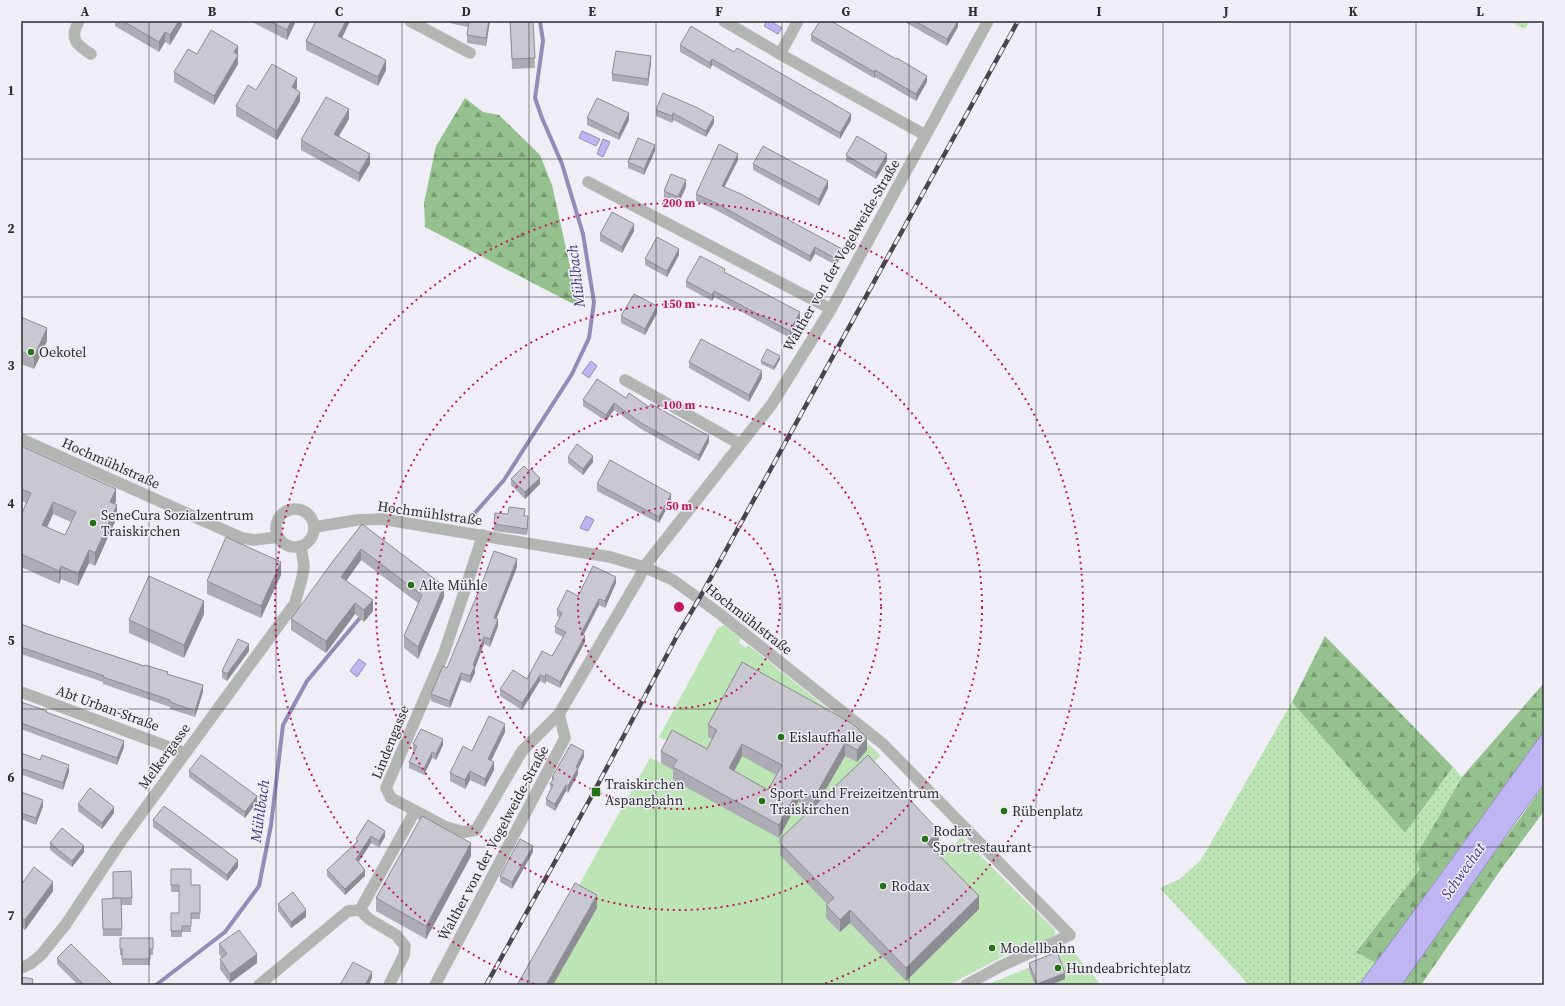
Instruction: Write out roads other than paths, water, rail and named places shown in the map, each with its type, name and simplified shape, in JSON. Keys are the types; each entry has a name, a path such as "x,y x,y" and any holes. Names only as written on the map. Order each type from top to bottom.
{"street":[{"path":"79,21 75,28 74,39 79,47 92,54"},
{"path":"724,21 925,135"},
{"path":"780,54 798,21"},
{"name":"Walther von der Vogelweide-Straße","path":"415,811 446,827 464,832 476,830 522,751 559,714 644,567 772,404 830,309 988,21"},
{"path":"417,22 470,53"},
{"path":"588,182 830,309"},
{"path":"625,380 740,444"},
{"name":"Hochmühlstraße","path":"21,439 242,538 254,540 278,537"},
{"path":"299,509 305,512 313,520 315,526 311,539 301,546 288,546 278,537 276,525 278,519 287,511 299,509"},
{"name":"Hochmühlstraße","path":"315,526 357,520 382,519 610,557 644,567 673,580 711,607 883,744 1070,935 1001,966 966,985"},
{"name":"Lindengasse","path":"415,811 391,798 386,788 444,653 483,535"},
{"name":"Melkergasse","path":"21,968 30,964 41,955 66,924 122,840 295,603 304,566 301,546"},
{"name":"Abt Urban-Straße","path":"21,692 185,752"},
{"name":"Walther von der Vogelweide-Straße","path":"435,985 566,738 559,714"},
{"path":"360,910 415,811"},
{"path":"259,985 348,911 360,910 369,919 396,935 405,946 404,955 389,985"}],"water":[{"path":"767,21 770,21 782,28 778,34 764,26"},
{"path":"582,131 600,139 596,146 579,138"},
{"path":"603,139 610,142 603,157 597,154"},
{"path":"591,361 597,366 589,378 582,373"},
{"path":"586,516 594,520 588,531 580,528"},
{"path":"359,659 366,664 357,677 350,671"},
{"name":"Schwechat","path":"1544,731 1544,784 1517,820 1402,985 1359,985 1438,878"}],"waterway":[{"name":"Mühlbach","path":"467,522 504,480 572,374 589,338 594,302 583,234 562,164 535,98 543,41 540,21"},
{"name":"Mühlbach","path":"156,985 225,932 259,886 271,825 283,725 307,681 359,619"}],"railway":[{"path":"486,985 589,801 677,636 699,599 1018,21"}],"place":[{"name":"Oekotel","path":"31,352"},
{"name":"SeneCura Sozialzentrum Traiskirchen","path":"93,523"},
{"name":"Alte Mühle","path":"411,585"},
{"name":"Eislaufhalle","path":"781,737"},
{"name":"Traiskirchen Aspangbahn","path":"596,792"},
{"name":"Sport- und Freizeitzentrum Traiskirchen","path":"762,801"},
{"name":"Rübenplatz","path":"1004,811"},
{"name":"Rodax Sportrestaurant","path":"925,839"},
{"name":"Rodax","path":"883,886"},
{"name":"Modellbahn","path":"992,948"},
{"name":"Hundeabrichteplatz","path":"1058,968"}]}
